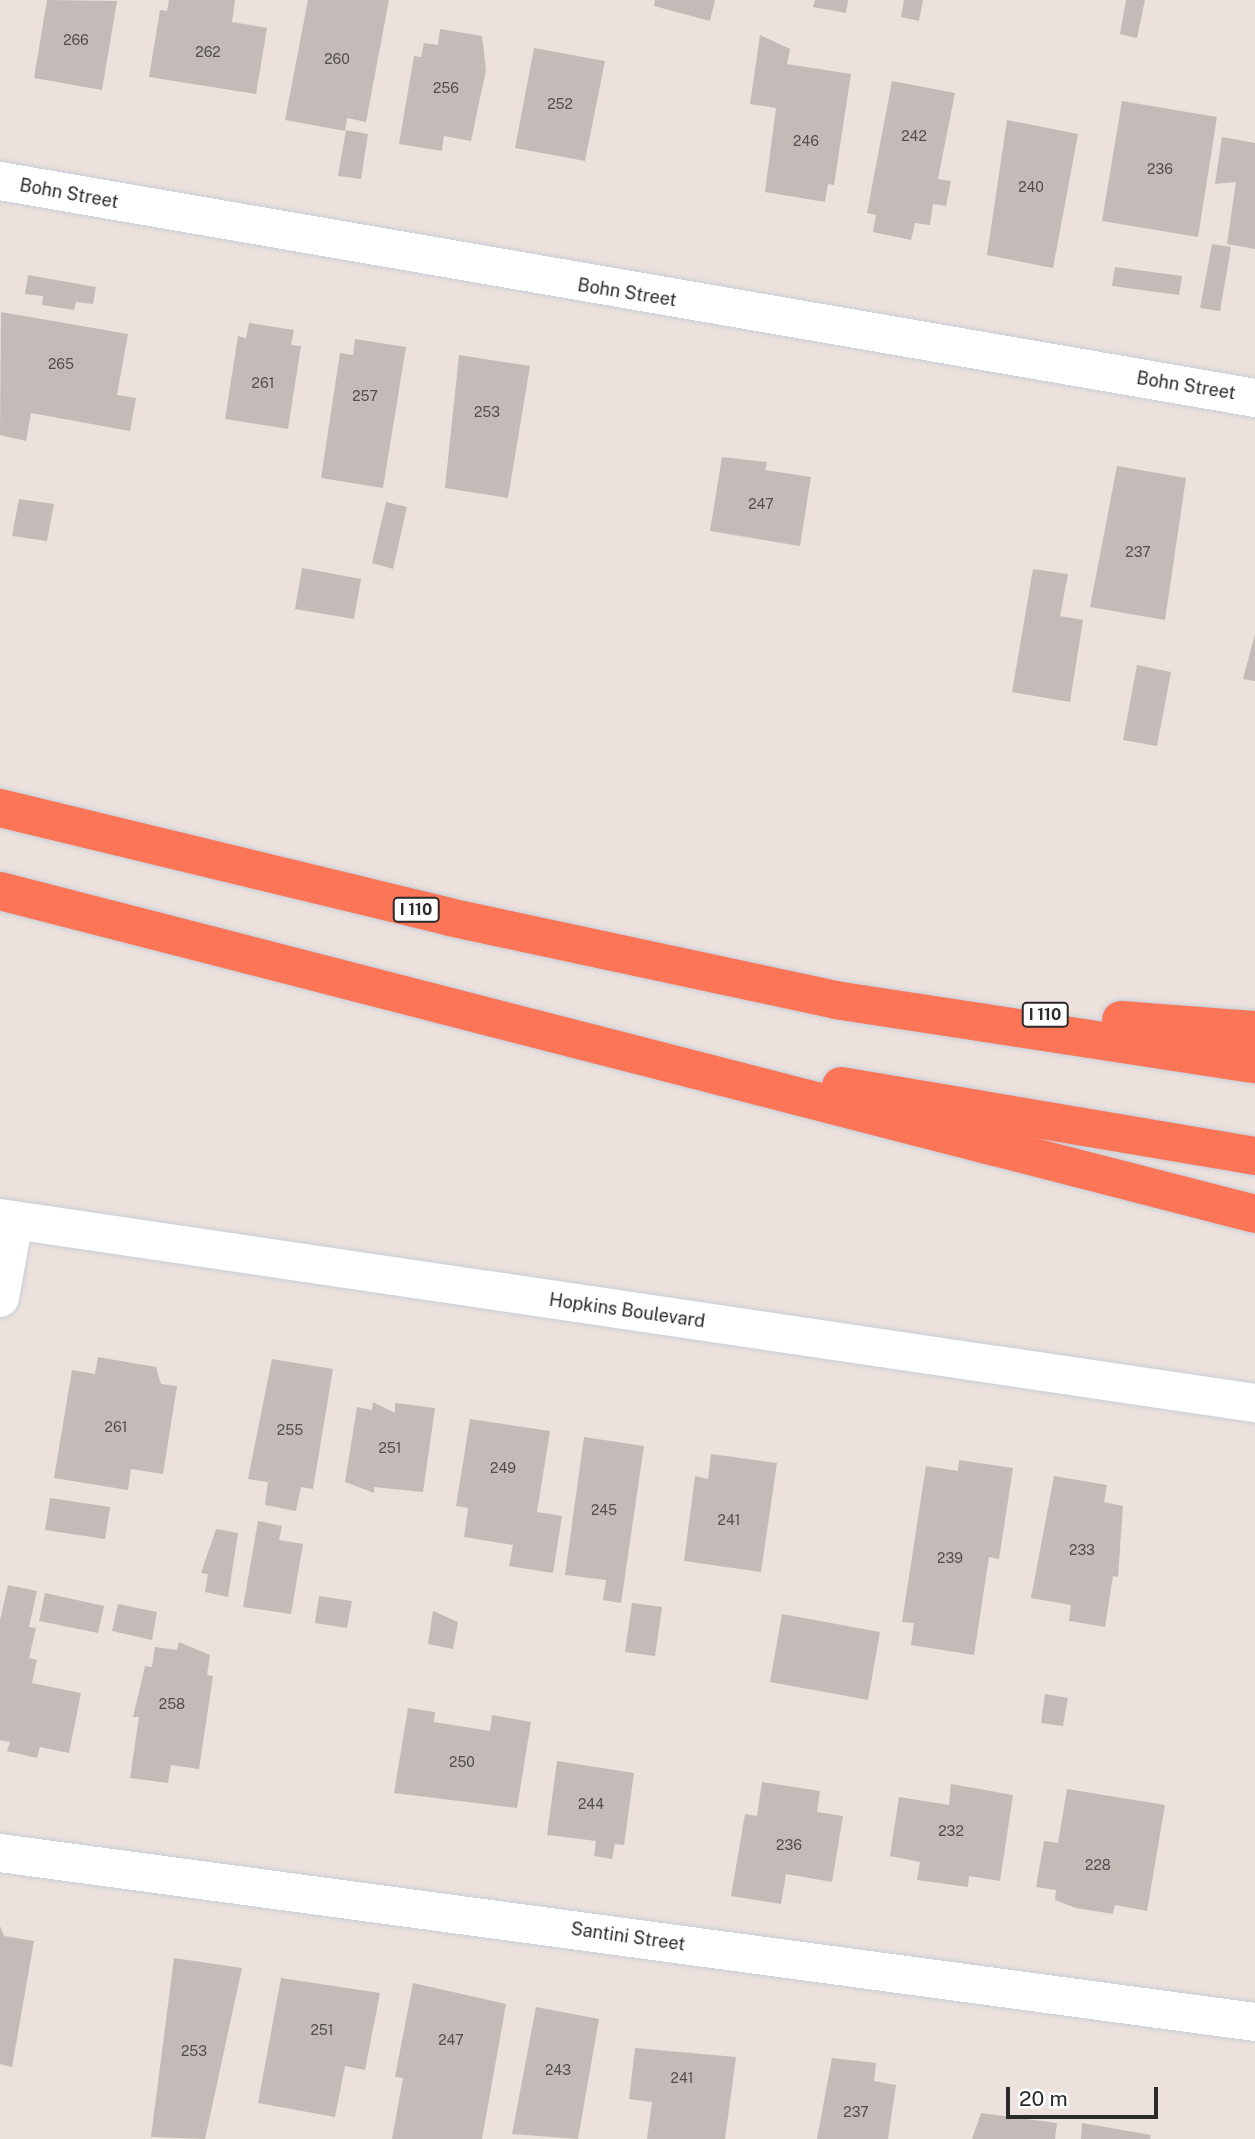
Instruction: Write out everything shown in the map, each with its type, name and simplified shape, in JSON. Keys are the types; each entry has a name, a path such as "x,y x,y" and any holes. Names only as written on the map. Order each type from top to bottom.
{"highway":[{"name":"I 110","path":"0,808 449,918 835,1000 1255,1030"},
{"path":"0,891 1255,1214"},
{"path":"835,1000 1255,1064"},
{"path":"591,1041 1255,1156"}],"street":[{"name":"Bohn Street","path":"0,181 1255,398"},
{"path":"0,1298 7,1219"},
{"name":"Hopkins Boulevard","path":"7,1219 1255,1404"},
{"name":"Santini Street","path":"0,1853 1255,2022"}],"building":[{"path":"47,0 117,1 102,90 34,78"},
{"path":"169,0 235,0 232,22 267,28 256,94 149,77 160,10 167,11"},
{"path":"308,0 389,0 366,122 347,118 345,131 285,120"},
{"path":"655,0 715,0 710,21 654,6"},
{"path":"815,0 848,0 846,13 813,7"},
{"path":"904,0 923,0 919,21 901,17"},
{"path":"1126,0 1145,0 1137,38 1120,34"},
{"path":"440,29 482,36 486,70 471,141 444,136 442,151 399,144 414,56 421,57 424,43 438,45"},
{"path":"760,35 790,49 787,64 851,74 834,185 828,184 825,202 765,192 776,108 750,104"},
{"path":"534,48 605,61 585,161 515,148"},
{"path":"892,81 955,93 938,179 951,181 946,206 933,204 930,225 915,223 911,240 873,232 876,215 867,213"},
{"path":"1122,101 1217,117 1198,237 1102,221"},
{"path":"1007,120 1078,134 1053,268 987,255"},
{"path":"346,130 368,134 361,179 338,176"},
{"path":"1222,137 1255,143 1255,249 1227,244 1236,182 1215,184"},
{"path":"1212,244 1231,247 1220,311 1200,308"},
{"path":"1115,267 1182,276 1179,295 1112,286"},
{"path":"28,275 96,287 93,304 76,302 74,310 42,305 43,296 25,294"},
{"path":"1,312 128,334 117,395 136,398 130,431 31,413 26,441 0,435"},
{"path":"249,323 294,330 291,345 301,346 288,429 225,419 238,336 246,338"},
{"path":"355,339 406,347 383,488 321,478 340,353 353,355"},
{"path":"459,355 530,366 508,498 445,488"},
{"path":"722,457 767,462 765,470 811,477 800,546 710,531"},
{"path":"1117,466 1186,478 1165,620 1090,607"},
{"path":"19,499 54,504 47,541 12,536"},
{"path":"386,502 407,507 393,569 372,563"},
{"path":"302,568 361,579 354,619 295,609"},
{"path":"1033,569 1068,574 1060,616 1083,620 1070,702 1012,692"},
{"path":"1255,634 1255,681 1243,679"},
{"path":"1137,665 1171,672 1157,746 1123,740"},
{"path":"98,1357 156,1367 161,1384 177,1386 163,1474 131,1469 128,1490 54,1478 72,1370 95,1374"},
{"path":"272,1359 333,1369 313,1489 301,1487 296,1511 265,1505 268,1482 248,1479"},
{"path":"373,1402 395,1413 395,1403 435,1408 423,1492 374,1487 374,1493 345,1482 357,1407 372,1410"},
{"path":"470,1419 550,1431 537,1512 562,1516 553,1573 509,1566 513,1545 464,1537 468,1508 456,1506"},
{"path":"584,1437 644,1446 621,1603 603,1600 606,1580 565,1575"},
{"path":"711,1454 777,1463 761,1572 684,1561 695,1476 708,1479"},
{"path":"959,1460 1013,1468 999,1559 989,1557 974,1655 911,1645 914,1623 902,1622 926,1466 958,1471"},
{"path":"1054,1476 1107,1485 1104,1502 1123,1506 1118,1577 1113,1576 1105,1627 1069,1621 1071,1605 1031,1598"},
{"path":"50,1498 110,1507 105,1539 45,1530"},
{"path":"258,1521 282,1526 279,1540 303,1544 291,1614 243,1607"},
{"path":"216,1529 238,1533 228,1597 205,1592 208,1574 201,1573"},
{"path":"8,1585 37,1591 29,1627 36,1628 29,1658 37,1660 32,1683 81,1693 69,1753 40,1747 37,1758 7,1751 10,1742 0,1740 0,1620"},
{"path":"45,1593 104,1606 98,1633 39,1621"},
{"path":"319,1596 352,1601 347,1628 315,1623"},
{"path":"632,1603 662,1607 655,1656 625,1652"},
{"path":"118,1604 157,1612 152,1640 112,1631"},
{"path":"433,1611 458,1622 453,1649 428,1644"},
{"path":"782,1614 880,1632 868,1700 770,1682"},
{"path":"179,1642 210,1655 207,1675 213,1676 199,1769 171,1765 168,1783 130,1778 139,1717 133,1717 145,1666 152,1667 155,1647 177,1650"},
{"path":"1045,1694 1068,1698 1063,1726 1041,1723"},
{"path":"408,1708 435,1712 434,1722 490,1731 492,1715 531,1722 517,1808 394,1793"},
{"path":"557,1761 634,1773 624,1845 615,1844 612,1859 594,1856 596,1841 547,1835"},
{"path":"762,1782 820,1791 817,1812 843,1816 832,1882 786,1874 781,1904 731,1896 745,1814 757,1816"},
{"path":"951,1784 1013,1795 1000,1881 969,1876 968,1887 917,1880 920,1862 890,1856 899,1797 949,1805"},
{"path":"1067,1789 1165,1805 1147,1911 1115,1905 1113,1914 1076,1908 1055,1900 1056,1890 1036,1887 1044,1841 1058,1843"},
{"path":"0,1926 4,1936 34,1941 12,2067 0,2064"},
{"path":"174,1958 242,1968 205,2139 151,2137"},
{"path":"281,1978 380,1993 365,2070 345,2066 335,2117 258,2103"},
{"path":"413,1983 506,2004 482,2139 392,2139 403,2078 395,2077"},
{"path":"536,2007 599,2019 578,2139 512,2134"},
{"path":"635,2048 736,2057 725,2139 647,2139 652,2102 629,2099"},
{"path":"832,2058 876,2063 874,2081 896,2085 888,2139 817,2139"},
{"path":"981,2113 1057,2123 1055,2139 972,2139"},
{"path":"1082,2123 1151,2135 1150,2139 1081,2139"}]}
